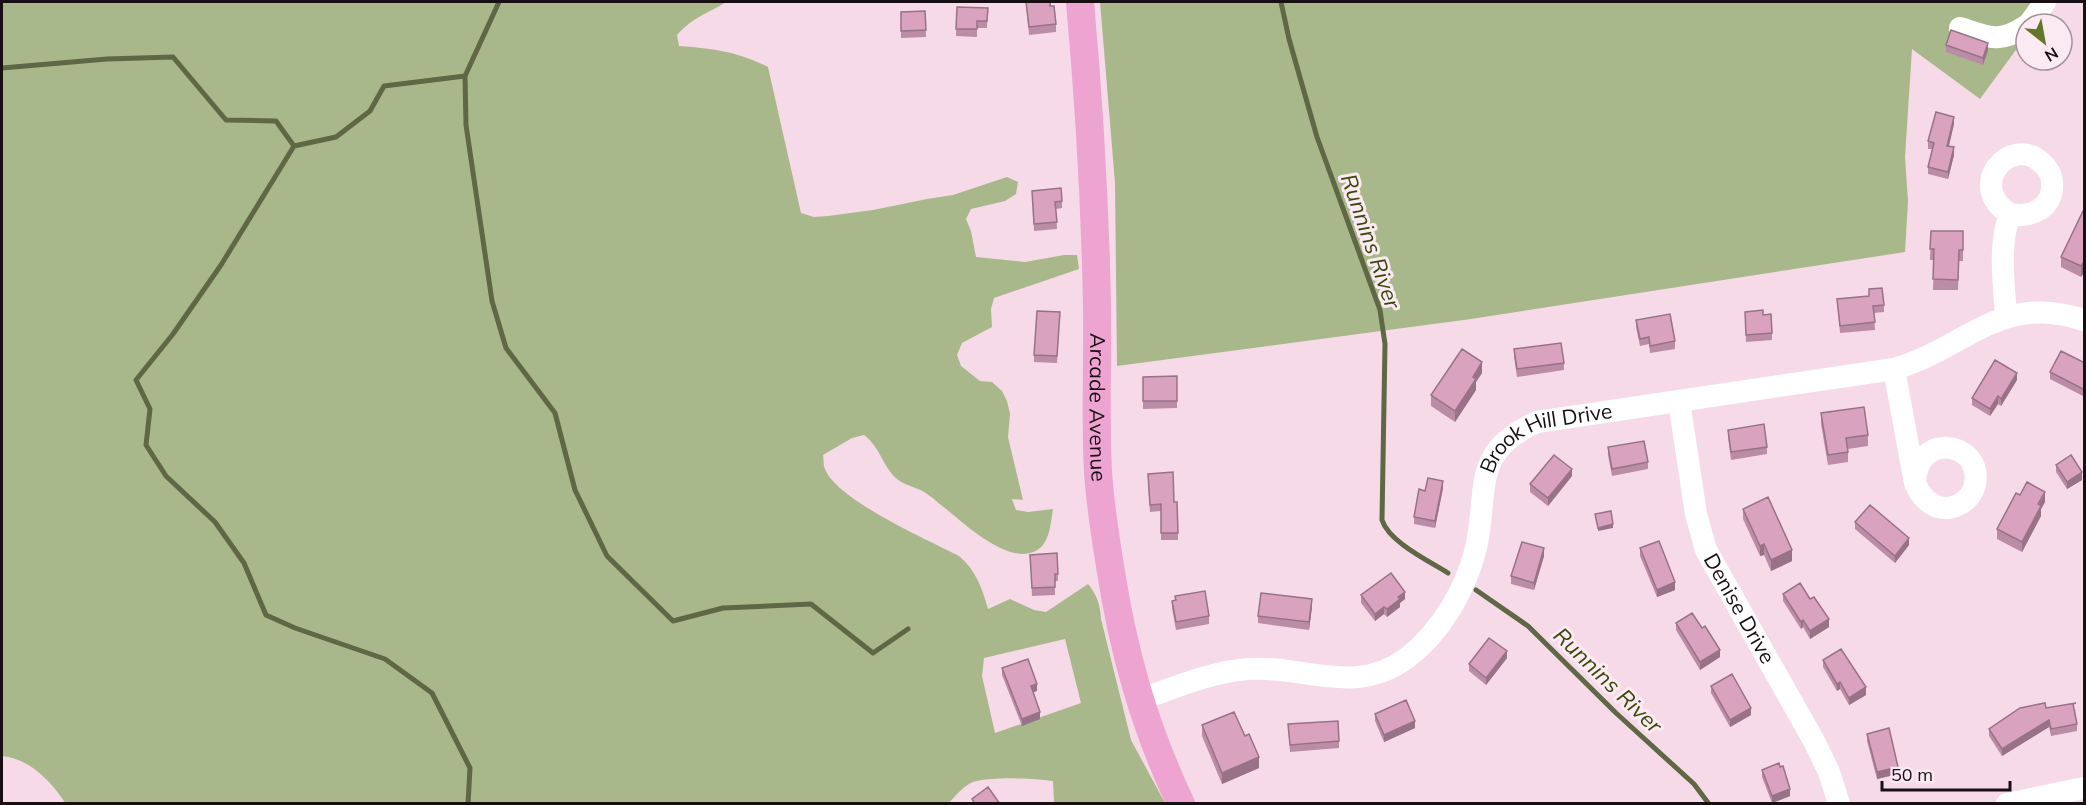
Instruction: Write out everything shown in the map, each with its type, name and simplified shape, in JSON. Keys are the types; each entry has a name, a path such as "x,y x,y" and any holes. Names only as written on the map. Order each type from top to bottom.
{"main road":[{"name":"Arcade Avenue","path":"1080,2 1092,179 1097,303 1098,473 1106,545 1115,599 1138,700 1155,746 1181,804"}],"street":[{"path":"1960,28 1994,38 2014,34"},
{"path":"2006,316 2004,237 2010,214"},
{"name":"Brook Hill Drive","path":"1138,700 1226,672 1271,669 1332,679 1349,679 1382,671 1397,664 1430,637 1461,588 1476,549 1484,479 1496,451 1520,429 1537,422 1894,369 1917,362 1986,324 2006,316 2026,312 2058,312 2085,320"},
{"path":"1894,369 1915,483 1919,493 1935,506 1945,508 1963,502 1970,496 1976,478 1971,460 1956,449 1924,441 1904,420"},
{"name":"Denise Drive","path":"1679,401 1696,514 1706,550 1814,741 1829,772 1839,804"},
{"path":"1915,483 1915,472 1919,462 1926,454 1945,447"},
{"path":"2007,804 2085,788"}],"green space":[{"path":"2,2 726,2 683,29 677,35 679,46 725,52 768,67 801,213 814,217 873,210 953,195 1007,177 1018,182 1016,194 1005,201 971,209 966,219 976,257 1025,262 1077,255 1079,269 994,298 991,309 992,327 962,343 957,355 961,366 980,381 992,382 1002,391 1007,401 1010,414 1008,437 1023,500 1012,499 1016,510 1028,512 1053,509 1048,535 1040,548 1029,553 1016,553 1002,549 988,541 927,494 897,479 888,469 874,445 864,435 852,438 823,455 824,466 833,481 864,506 965,561 978,580 988,609 1010,599 1034,610 1046,612 1088,584 1099,604 1131,740 1165,803 1054,803 1053,781 1010,778 975,781 960,791 948,804 66,804 47,779 31,766 2,756","holes":["1065,639 1081,703 995,733 982,676 984,658"]},
{"path":"1100,2 2051,2 2044,12 2014,12 2014,53 1980,99 1912,49 1905,157 1908,201 1905,252 1471,319 1117,366 1115,183"}],"building":[{"path":"1026,2 1050,2 1050,6 1054,6 1056,24 1029,27"},
{"path":"957,7 988,8 987,21 977,21 977,29 956,29"},
{"path":"925,11 926,30 901,31 901,12"},
{"path":"1951,30 1988,43 1983,58 1946,45"},
{"path":"1936,112 1954,117 1947,146 1954,147 1948,172 1928,167 1934,143 1928,141"},
{"path":"1061,188 1062,201 1055,202 1057,222 1034,224 1032,191"},
{"path":"2085,211 2085,264 2081,266 2061,257"},
{"path":"1931,231 1963,231 1963,250 1959,250 1958,280 1933,279 1934,249 1930,249"},
{"path":"1882,288 1884,305 1873,306 1875,322 1840,326 1837,299 1869,296 1869,289"},
{"path":"1763,310 1763,315 1771,314 1772,333 1746,335 1745,312"},
{"path":"1037,311 1060,312 1057,356 1034,355"},
{"path":"1670,314 1675,341 1650,346 1649,337 1640,339 1636,320"},
{"path":"1561,343 1564,363 1517,369 1514,349"},
{"path":"1462,349 1482,362 1473,377 1476,379 1455,411 1431,395"},
{"path":"2061,351 2085,363 2085,390 2050,372"},
{"path":"1995,360 2017,373 2001,399 1998,396 1990,409 1972,398"},
{"path":"1177,376 1177,401 1143,401 1143,377"},
{"path":"1864,407 1868,435 1846,438 1848,452 1828,455 1821,413"},
{"path":"1764,424 1767,447 1731,452 1728,430"},
{"path":"1644,441 1648,462 1612,469 1608,447"},
{"path":"1554,455 1572,469 1548,498 1530,484"},
{"path":"2071,455 2082,472 2067,482 2056,465"},
{"path":"1173,472 1178,533 1161,533 1161,504 1150,505 1148,474"},
{"path":"1428,478 1443,481 1435,521 1414,517 1419,489 1425,491"},
{"path":"2027,482 2045,492 2038,504 2041,506 2022,542 1997,529 2016,493 2020,495"},
{"path":"1768,497 1792,550 1771,560 1764,544 1760,546 1743,509"},
{"path":"1870,505 1909,538 1895,556 1855,522"},
{"path":"1611,511 1613,524 1598,528 1595,514"},
{"path":"1659,541 1675,582 1657,590 1640,548"},
{"path":"1522,542 1544,548 1534,583 1511,576"},
{"path":"1057,553 1058,574 1055,574 1055,587 1032,588 1030,555"},
{"path":"1391,573 1405,592 1387,609 1384,607 1375,614 1361,595"},
{"path":"1800,583 1810,599 1814,597 1829,619 1810,631 1803,620 1801,622 1783,594"},
{"path":"1205,591 1209,616 1176,622 1172,601 1176,600 1175,596"},
{"path":"1261,593 1312,599 1309,622 1258,616"},
{"path":"1692,613 1702,628 1705,626 1720,650 1700,662 1676,623"},
{"path":"1489,638 1507,651 1486,678 1469,664"},
{"path":"1841,649 1866,687 1849,698 1840,682 1837,684 1823,660"},
{"path":"1028,659 1037,684 1031,686 1040,712 1022,719 1002,668"},
{"path":"1732,674 1751,708 1730,720 1711,686"},
{"path":"1406,700 1415,721 1384,735 1375,714"},
{"path":"2045,703 2046,708 2076,703 2073,704 2077,724 2051,729 2049,720 2002,749 1989,729 2020,708"},
{"path":"1234,712 1245,736 1249,734 1259,757 1222,773 1202,725"},
{"path":"1338,721 1339,741 1290,745 1288,724"},
{"path":"1889,728 1898,767 1877,772 1867,734"},
{"path":"1779,763 1780,767 1783,766 1790,789 1772,796 1762,770"},
{"path":"988,787 1000,804 975,804 972,799"}],"waterway":[{"path":"499,2 465,76 466,125 492,301 506,348 555,413 575,490 607,556 673,621 723,608 811,604 873,653 908,629"},
{"name":"Runnins River","path":"1281,2 1289,39 1317,137 1380,310 1385,344 1382,520 1386,528 1401,543 1448,573"},
{"path":"2,68 107,59 173,57 226,120 276,121 294,146"},
{"path":"465,76 384,86 370,111 336,137 294,146 221,265 173,334 136,380 150,409 146,445 166,476 215,522 244,563 266,615 295,628 385,659 432,693 470,768 468,804"},
{"name":"Runnins River","path":"1476,590 1528,626 1616,713 1694,784 1709,804"}]}
